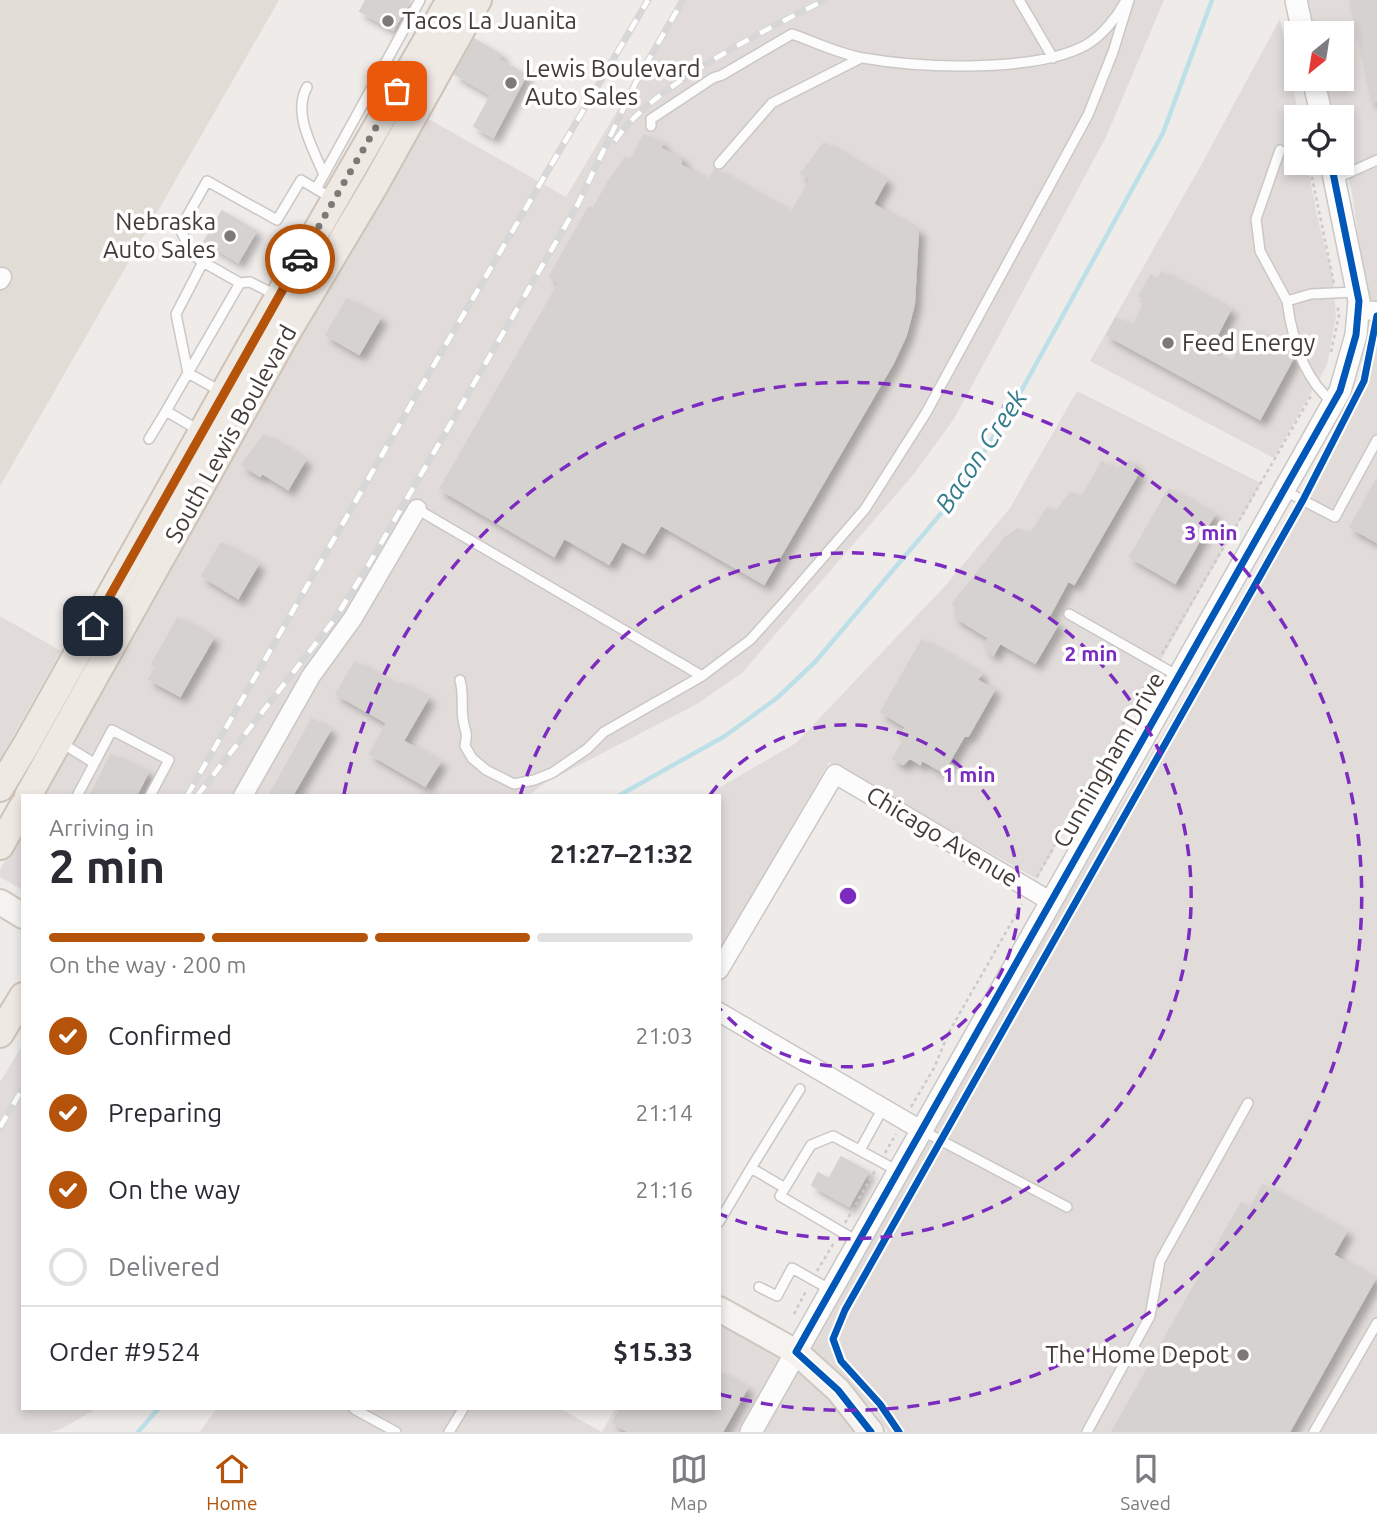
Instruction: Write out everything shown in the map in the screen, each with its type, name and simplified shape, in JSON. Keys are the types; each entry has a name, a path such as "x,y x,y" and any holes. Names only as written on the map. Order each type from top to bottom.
{"main road":[{"name":"South Lewis Boulevard","path":"29,794 279,346 375,185 478,0"},
{"name":"South Lewis Boulevard","path":"0,788 278,297 325,194 412,41 448,1"},
{"path":"0,846 21,809"},
{"path":"0,902 21,915"},
{"path":"0,1034 21,999"},
{"path":"721,1310 796,1352 838,1390 871,1432"}],"street":[{"path":"1296,0 1300,21"},
{"name":"Cunningham Drive","path":"751,1432 796,1352 822,1285 912,1125 1050,901 1340,391 1351,360 1364,304 1334,175"},
{"path":"244,794 311,677 354,618 417,509"},
{"name":"Chicago Avenue","path":"721,967 835,774 1050,901"},
{"path":"721,1013 912,1125"}],"lane":[{"path":"324,175 412,41 420,0"},
{"path":"1019,0 1053,58"},
{"path":"651,126 651,119 713,78 792,34 861,58 944,66 1053,58 1089,43 1128,0"},
{"path":"460,680 464,694 463,721 468,732 465,746 472,758 486,770 514,784 552,773 587,749 604,732 702,676 750,640 866,509 926,413 1088,115 1128,0"},
{"path":"719,164 772,103 861,58"},
{"path":"307,87 301,97 301,114 324,175 325,194"},
{"path":"1280,150 1256,219 1260,251 1287,301 1290,327 1309,378 1334,403"},
{"path":"1354,166 1377,160"},
{"path":"278,297 250,282 240,283 203,262 193,255 180,229 207,181 277,220 301,180 325,194"},
{"path":"203,262 176,314 188,373 224,393"},
{"path":"149,439 240,283"},
{"path":"1287,301 1311,294 1335,293 1364,304"},
{"path":"166,411 202,432"},
{"path":"1284,490 1335,517 1377,440"},
{"path":"417,509 702,676"},
{"path":"1069,614 1178,676"},
{"path":"78,794 112,730 169,760 151,794"},
{"path":"59,741 94,763"},
{"path":"721,1219 800,1089"},
{"path":"1087,1432 1150,1316 1160,1261 1248,1103"},
{"path":"860,1150 883,1108"},
{"path":"912,1125 1067,1207"},
{"path":"850,1236 780,1196 811,1145 833,1136 890,1166"},
{"path":"751,1168 785,1188"},
{"path":"759,1287 777,1296 792,1268 822,1285"},
{"path":"1314,1432 1377,1323"},
{"path":"356,1410 396,1432"},
{"path":"449,1432 462,1410"}],"path":[{"path":"1311,175 1339,315 1331,352"},
{"path":"793,1314 822,1285 890,1166 912,1125 949,1032 1316,387"}],"shaded area":[{"path":"0,0 279,0 0,486"},
{"path":"683,0 1164,0 1106,137 954,419 913,475 742,673 697,704 545,783 531,794 43,794 425,117 566,197"},
{"path":"1307,0 1377,0 1377,1432 888,1432 873,1409 801,1349 1280,535 1354,404 1370,319 1348,175 1354,175 1354,105 1331,105 1328,91 1354,91 1354,21 1312,21"},
{"path":"1280,19 1284,40 1284,91 1294,91 1297,105 1284,105 1284,175 1309,175 1333,279 1336,316 1327,365 1274,458 1090,361"},
{"path":"1077,391 1261,483 1037,879 829,762 721,950 721,794 708,794 796,743 946,585 1010,508"},
{"path":"0,616 61,651 0,759"},
{"path":"21,833 21,889 0,877 0,870"},
{"path":"21,1047 21,1410 94,1410 61,1429 50,1432 0,1432 0,1082"},
{"path":"721,1319 807,1373 860,1432 602,1432 614,1410 721,1410"},
{"path":"215,1410 563,1410 602,1432 200,1432"}],"building":[{"name":"Tacos La Juanita","path":"366,0 410,0 393,30 360,11"},
{"path":"1350,0 1377,0 1377,101 1372,102"},
{"path":"474,39 501,55 498,59 526,75 493,137 474,126 491,95 455,74"},
{"path":"644,135 662,144 660,148 681,159 681,165 708,181 715,170 791,213 811,179 801,174 824,143 886,180 873,204 918,231 914,304 906,335 893,363 764,584 661,525 644,553 622,541 609,564 564,538 554,556 440,489 559,283 550,276 589,207 593,209 625,158 631,160"},
{"name":"Nebraska Auto Sales","path":"222,211 256,231 238,262 204,242"},
{"name":"Feed Energy","path":"1162,272 1230,310 1209,351 1231,364 1251,331 1292,354 1293,358 1260,419 1107,335 1116,318 1133,326 1146,300 1139,296 1151,275 1158,279"},
{"path":"347,299 380,318 359,354 326,335"},
{"path":"264,435 305,460 288,489 262,473 260,476 242,465"},
{"path":"1130,461 1138,473 1074,584 1068,581 1048,618 1058,624 1035,663 1000,643 993,655 984,646 989,638 955,617 956,606 953,604 957,598 1005,538 1018,529 1030,535 1047,508 1056,512 1070,493 1082,497 1102,462 1115,470"},
{"path":"1377,479 1377,542 1350,527"},
{"path":"1169,489 1214,515 1175,583 1130,557"},
{"path":"221,543 258,564 238,598 202,576"},
{"path":"178,618 213,638 180,696 149,679 156,667 152,664"},
{"path":"922,640 981,674 977,680 994,690 968,736 964,736 943,772 922,760 920,764 910,758 903,764 893,759 903,741 900,739 906,727 881,712"},
{"path":"355,662 399,687 401,683 428,698 403,741 440,762 425,786 370,754 387,723 336,694"},
{"path":"312,719 330,730 293,794 270,794"},
{"path":"111,755 148,772 137,794 91,794"},
{"path":"841,1157 868,1172 849,1206 812,1185 818,1173 829,1179"},
{"name":"The Home Depot","path":"1263,1185 1346,1232 1333,1255 1375,1279 1289,1432 1112,1432 1241,1203 1250,1208"},
{"path":"721,1373 747,1388 722,1432 629,1432 613,1423 620,1410 721,1410"}],"waterway":[{"name":"Bacon Creek","path":"622,794 725,736 777,698 815,662 961,490 1024,386 1163,133 1212,0"},
{"name":"Bacon Creek","path":"138,1432 157,1410"}],"railway":[{"path":"188,794 418,392 648,0"},
{"path":"199,794 334,620 365,571 578,204 637,80 683,0"},
{"path":"615,141 631,121 681,80 742,43 825,0"},
{"path":"0,1127 21,1091"}],"cycle path":[{"path":"871,1432 838,1390 796,1352 1340,391 1356,335 1359,301 1333,175"},
{"path":"899,1432 880,1404 841,1361 833,1339 845,1310 1303,500 1364,381 1377,316"}],"way so far":[{"path":"300,259 397,91"}],"place":[{"name":"Tacos La Juanita","path":"388,21"},
{"name":"Lewis Boulevard Auto Sales","path":"511,83"},
{"name":"Nebraska Auto Sales","path":"230,236"},
{"name":"Feed Energy","path":"1168,343"},
{"name":"The Home Depot","path":"1243,1355"}],"route":[{"path":"93,626 300,259"}]}
